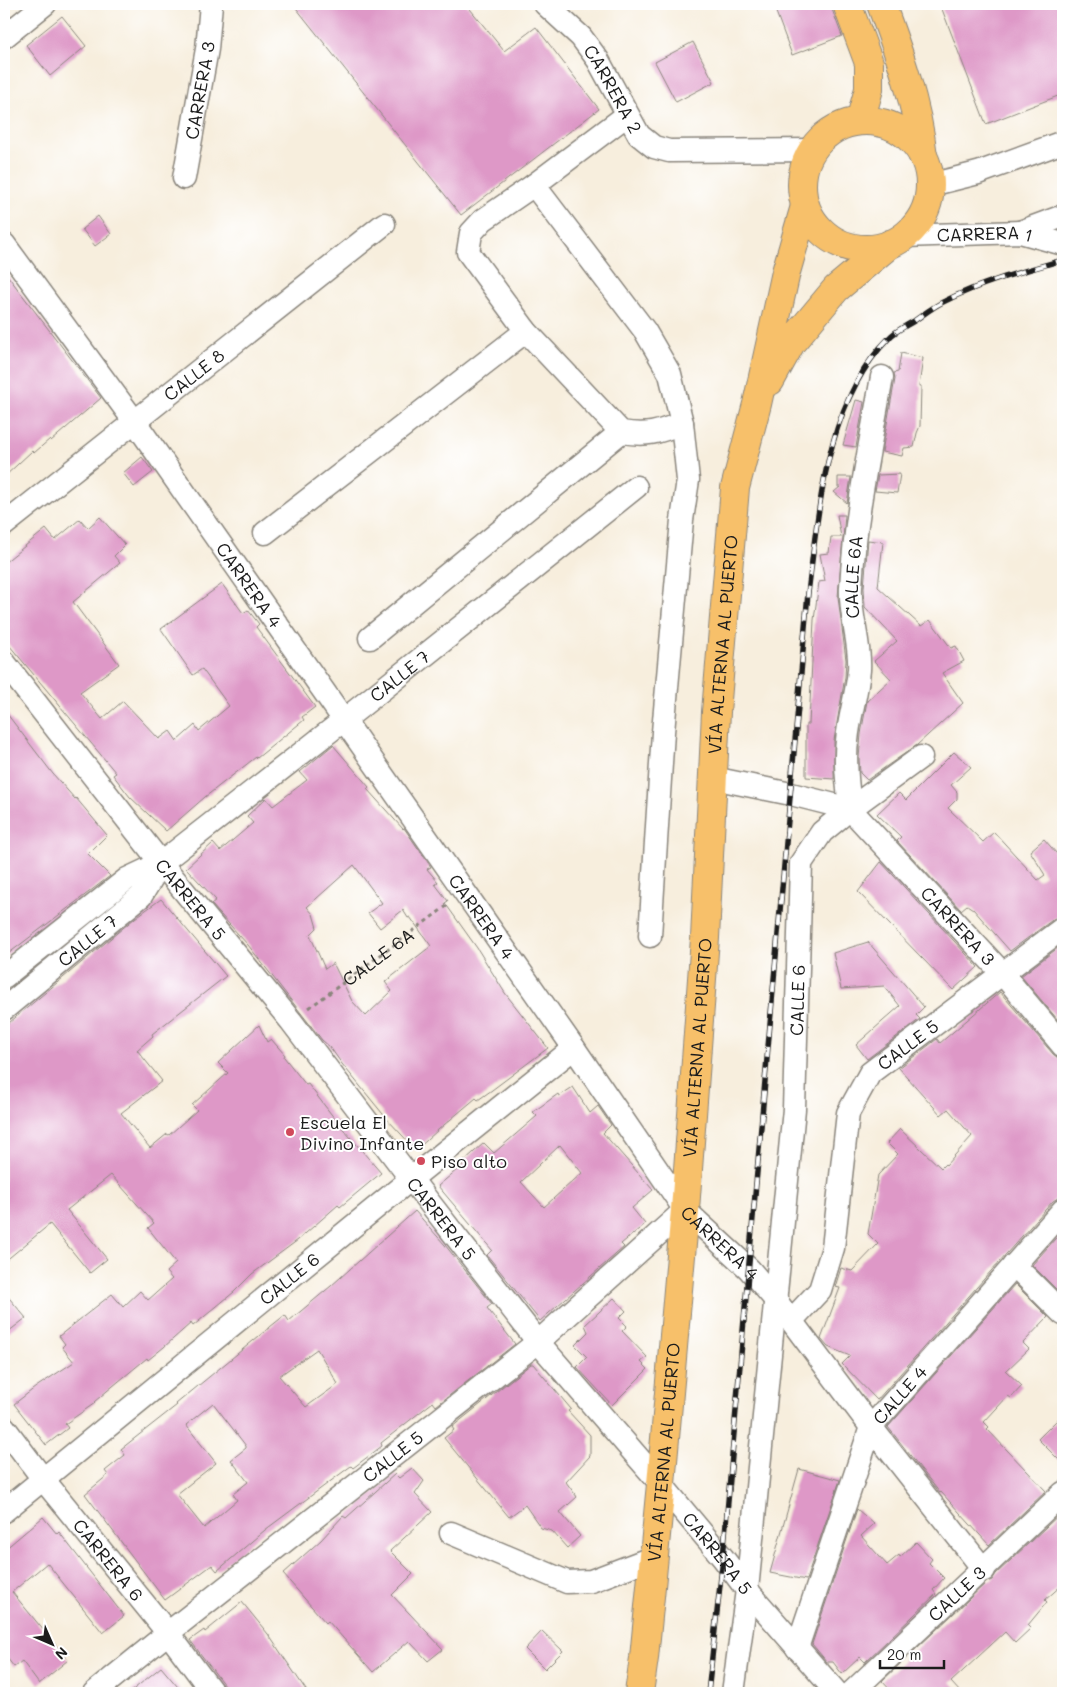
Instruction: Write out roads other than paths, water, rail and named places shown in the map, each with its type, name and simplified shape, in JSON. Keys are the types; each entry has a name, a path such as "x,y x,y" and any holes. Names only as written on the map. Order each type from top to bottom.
{"main road":[{"path":"847,4 869,63 869,89 860,121"},
{"path":"881,4 914,107 926,168"},
{"name":"CARRERA 1","path":"860,121 879,122 897,128 912,140 926,168 929,196 924,211 916,224 898,240 870,249 849,247 830,239 814,224 805,206 801,187 804,168 812,150 824,136 841,126 860,121"},
{"name":"VÍA ALTERNA AL PUERTO","path":"639,1693 661,1484 685,1210 705,938 716,712 735,488 757,404 786,272 805,206"},
{"name":"VÍA ALTERNA AL PUERTO","path":"757,404 791,343 836,289 898,240"}],"street":[{"path":"4,37 46,4"},
{"name":"CARRERA 3","path":"184,178 207,49 211,4"},
{"name":"CARRERA 2","path":"545,4 581,37 598,60 639,135 654,148 669,151 812,150"},
{"path":"628,115 534,185 483,220 471,233 468,252 526,331 621,432 638,434 656,433 682,423"},
{"path":"926,168 938,183 978,173 1063,142"},
{"path":"534,185 646,331 670,374 682,423 688,480 682,520 663,732 650,936"},
{"path":"1020,232 1063,216"},
{"name":"CALLE 8","path":"4,525 384,224"},
{"name":"CARRERA 1","path":"898,240 1020,232 1063,244"},
{"name":"CARRERA 4","path":"4,244 135,422 574,1048 685,1210 749,1269 774,1298 871,1427 984,1570"},
{"path":"265,534 526,331"},
{"name":"CALLE 6A","path":"850,809 846,757 847,740 859,671 859,655 852,614 851,589 862,491 882,377"},
{"path":"370,638 621,432"},
{"name":"CALLE 7","path":"4,977 127,879 161,863 636,487"},
{"name":"CARRERA 5","path":"4,662 161,863 291,1021 538,1342 724,1558 747,1590 796,1648 837,1693"},
{"name":"CALLE 6","path":"733,1693 747,1590 774,1298 794,1109 801,863 822,832 921,757"},
{"path":"713,778 791,794 850,809"},
{"name":"CARRERA 3","path":"850,809 1002,972 1063,1046"},
{"name":"CALLE 7","path":"4,1009 141,896 161,863"},
{"name":"CALLE 5","path":"791,1321 820,1290 832,1248 848,1113 870,1073 1063,928"},
{"name":"CALLE 6","path":"4,1511 574,1048"},
{"name":"CALLE 5","path":"94,1693 538,1342 685,1210"},
{"name":"CALLE 4","path":"796,1648 871,1427 1063,1210"},
{"path":"1014,1265 1063,1314"},
{"name":"CARRERA 6","path":"4,1427 43,1479 168,1633 213,1693"},
{"name":"CALLE 3","path":"851,1693 984,1570 1063,1493"},
{"path":"451,1533 568,1582 592,1581 654,1557"}],"railway":[{"path":"708,1693 723,1558 808,593 816,526 829,458 851,393 868,364 891,335 937,305 959,294 1063,260"}],"place":[{"name":"Escuela El Divino Infante","path":"290,1132"},
{"name":"Piso alto","path":"421,1161"}]}
